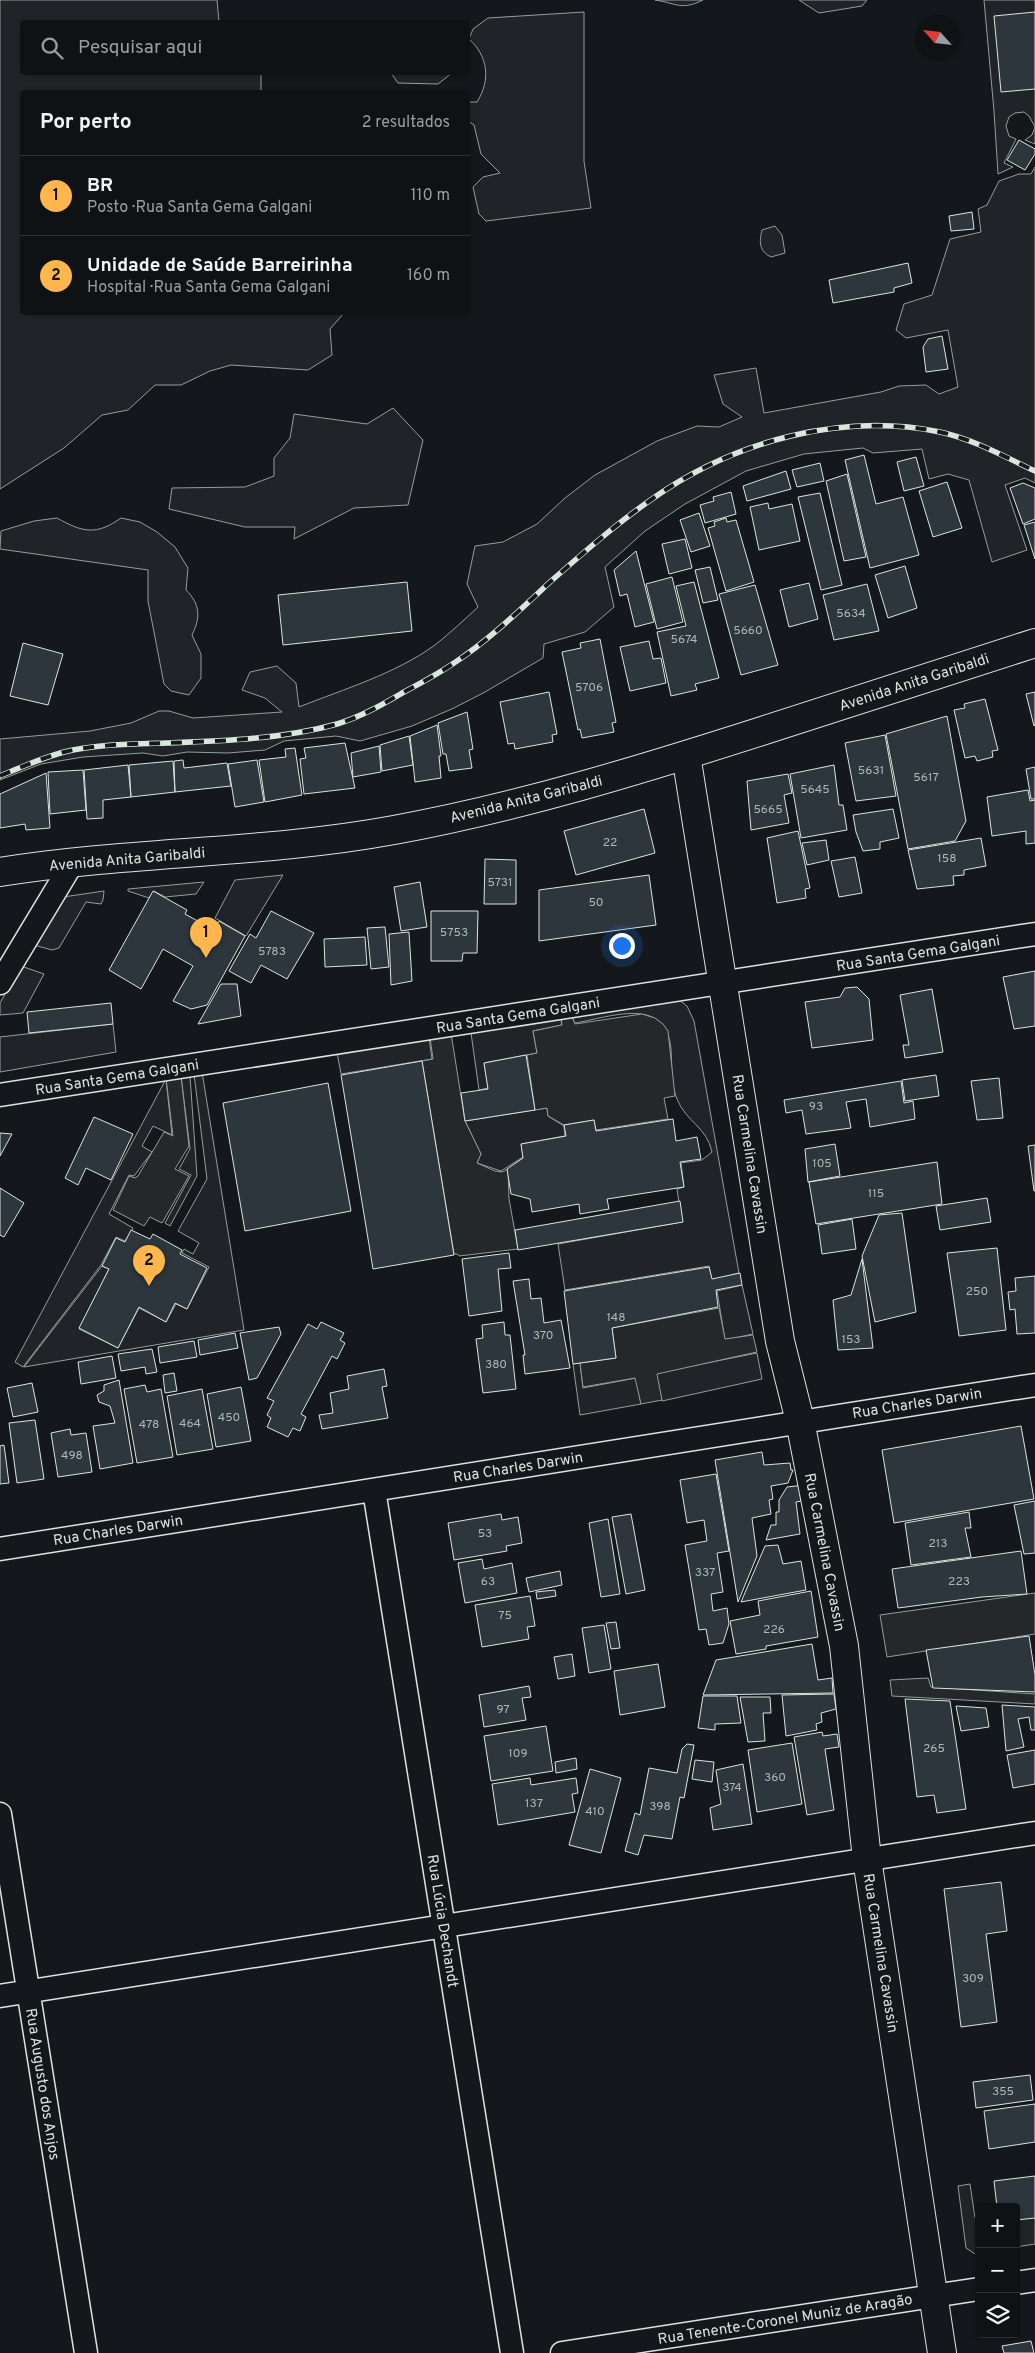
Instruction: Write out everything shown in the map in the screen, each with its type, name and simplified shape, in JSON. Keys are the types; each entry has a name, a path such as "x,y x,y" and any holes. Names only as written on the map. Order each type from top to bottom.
{"main road":[{"name":"Avenida Anita Garibaldi","path":"0,872 73,862 310,843 390,831 517,804 686,755 1035,643"},
{"name":"Rua Carmelina Cavassin","path":"686,755 780,1341 800,1422 844,1646 867,1859 942,2353"}],"street":[{"path":"0,983 73,862"},
{"name":"Rua Santa Gema Galgani","path":"0,1095 1035,934"},
{"name":"Rua Charles Darwin","path":"0,1549 1035,1384"},
{"name":"Rua Lúcia Dechandt","path":"374,1490 512,2353"},
{"name":"Rua Augusto dos Anjos","path":"0,1814 86,2353"},
{"path":"0,1996 1035,1833"},
{"path":"1020,2282 1035,2280"},
{"name":"Rua Tenente-Coronel Muniz de Aragão","path":"562,2353 975,2290"}],"shaded area":[{"path":"0,0 217,0 219,20 20,20 20,75 261,75 261,90 20,90 20,315 342,315 330,329 332,355 308,370 231,365 210,371 181,385 155,385 128,410 102,415 64,448 0,489"},
{"path":"655,0 703,0 684,6"},
{"path":"799,0 867,0 862,6 819,13"},
{"path":"984,0 1035,0 1035,127 1029,116 1024,112 1015,113 1009,117 1006,126 1009,136 1016,139 1004,163 1013,167 998,174 994,111"},
{"path":"584,12 584,161 591,208 486,221 479,214 473,187 483,177 500,173 481,154 474,125 470,122 470,102 477,102 486,77 484,61 470,40 470,36 473,29 488,18"},
{"path":"392,75 449,75 438,84 398,83"},
{"path":"1035,127 1035,144 1025,140 1032,135"},
{"path":"1035,167 1035,483 1025,478 1005,485 1027,550 992,562 969,480 948,474 929,479 922,449 873,453 863,448 804,454 746,471 685,504 645,531 605,567 614,607 585,632 544,644 543,658 485,692 412,726 360,741 336,736 284,741 265,750 228,753 187,752 163,756 143,753 83,757 41,764 0,780 0,739 90,731 131,723 159,711 169,711 193,718 282,712 265,698 242,690 250,672 277,666 296,683 299,707 386,673 420,655 435,645 478,607 467,584 475,546 503,542 537,524 565,498 595,475 657,441 697,426 719,427 742,417 723,404 714,375 756,368 764,413 881,392 899,386 926,385 939,394 958,387 948,330 906,338 896,330 904,304 932,295 950,239 981,232 978,209 987,205 999,181 1019,174 1031,174"},
{"path":"775,226 782,235 785,253 771,257 762,249 760,238 762,230"},
{"path":"393,408 423,440 408,505 354,508 294,539 295,527 245,527 169,509 172,488 245,487 274,476 274,458 290,438 294,414 367,424"},
{"path":"57,518 82,529 89,530 104,528 121,518 140,522 157,532 175,547 188,568 186,590 194,600 198,611 197,622 192,635 201,654 201,678 189,695 171,691 164,684 148,601 148,570 0,549 1,531 34,521"},
{"path":"283,875 246,936 215,918 235,880"},
{"path":"204,882 196,894 165,897 154,891 149,898 128,891 128,889"},
{"path":"104,891 101,904 86,902 59,948 52,950 34,945 63,897"},
{"path":"21,966 44,974 23,1013 0,1015 0,1003"},
{"path":"674,996 687,1006 694,1021 739,1273 712,1280 709,1266 565,1290 558,1244 682,1222 677,1189 684,1187 681,1163 702,1160 712,1152 706,1136 681,1107 677,1099 673,1081 671,1049 667,1032 659,1021 648,1015 635,1014 620,1014 575,1023 572,1017"},
{"path":"559,1011 562,1025 533,1031 537,1053 484,1063 488,1088 479,1090 471,1033"},
{"path":"571,1014 575,1024 642,1014 655,1018 663,1024 668,1031 675,1096 664,1098 668,1119 596,1130 594,1120 564,1125 548,1116 547,1108 535,1110 527,1055 537,1053 533,1031 562,1025 561,1016"},
{"path":"113,1024 116,1052 0,1072 0,1037"},
{"path":"450,1027 465,1121 481,1154 477,1163 495,1171 502,1172 508,1169 509,1199 518,1249 459,1256 454,1254 422,1061 433,1059 429,1030"},
{"path":"428,1031 432,1059 341,1074 336,1047"},
{"path":"202,1072 244,1330 24,1367 102,1266 109,1269 79,1329 118,1348 139,1308 166,1322 176,1304 187,1309 209,1267 182,1253 184,1249 193,1254 199,1243 178,1231 207,1179 194,1074"},
{"path":"181,1076 190,1076 197,1176 170,1226 165,1223 191,1175 179,1169 190,1149"},
{"path":"181,1076 189,1146 175,1169 189,1176 162,1223 150,1217 144,1226 113,1210 129,1176 135,1178 138,1176 164,1132 173,1136 166,1078"},
{"path":"166,1079 172,1135 153,1126 142,1146 152,1152 134,1176 129,1175 109,1214 133,1228 125,1241 116,1237 101,1265 23,1367 15,1362"},
{"path":"547,1108 548,1116 564,1126 565,1136 521,1144 523,1157 501,1171 477,1163 481,1154 465,1121"},
{"path":"742,1285 753,1334 725,1340 717,1291"},
{"path":"719,1308 725,1339 753,1335 757,1352 657,1374 662,1400 641,1404 635,1378 583,1387 580,1363 616,1358 612,1328"},
{"path":"757,1353 762,1379 662,1401 656,1373"},
{"path":"580,1363 583,1388 636,1378 641,1404 580,1415 573,1364"},
{"path":"1035,1593 1035,1634 887,1657 880,1615"},
{"path":"928,1678 931,1687 1035,1694 1035,1704 892,1696 890,1680"},
{"path":"970,2184 975,2218 975,2254 966,2248 958,2186"},
{"path":"1035,2211 1035,2244 1020,2246 1020,2213"}],"building":[{"path":"1035,12 1035,89 1001,92 994,16"},
{"path":"1019,140 1035,149 1035,154 1025,170 1007,160"},
{"path":"972,212 974,229 951,231 949,216"},
{"path":"908,263 912,283 894,288 894,292 833,303 829,280"},
{"path":"942,336 948,369 926,372 923,347 928,339"},
{"path":"864,455 876,504 903,497 919,555 870,568 845,460"},
{"path":"916,457 924,486 904,491 897,462"},
{"path":"820,463 824,481 797,487 792,470"},
{"path":"786,471 791,489 747,501 743,486"},
{"path":"847,474 866,557 844,561 826,481"},
{"path":"947,482 962,528 933,537 919,491"},
{"path":"1023,483 1035,488 1035,519 1023,524 1010,488"},
{"path":"731,492 736,514 705,523 700,505 714,501 713,497"},
{"path":"820,493 842,585 821,590 798,497"},
{"path":"768,503 769,509 792,504 800,541 759,550 750,507"},
{"path":"699,513 710,546 691,552 680,520"},
{"path":"726,518 727,522 736,520 754,582 726,591 708,528 715,526 714,522"},
{"path":"1035,522 1035,559 1024,525"},
{"path":"685,539 692,568 669,574 662,544"},
{"path":"636,551 654,622 635,627 627,594 620,596 614,570"},
{"path":"905,566 917,608 888,618 875,575"},
{"path":"710,567 718,600 703,603 695,570"},
{"path":"672,577 683,622 657,629 646,584"},
{"path":"407,582 412,631 283,645 278,595"},
{"path":"694,582 719,678 695,684 697,690 671,696 657,632 686,626 676,586"},
{"path":"809,583 818,619 789,627 780,590"},
{"path":"867,584 879,631 834,640 823,595"},
{"path":"755,585 778,665 741,675 719,594"},
{"path":"600,639 616,722 612,723 614,732 582,738 580,729 578,730 562,652 581,648 580,643"},
{"path":"649,641 653,659 661,658 666,683 630,691 620,647"},
{"path":"23,643 63,654 48,705 10,696"},
{"path":"549,692 557,734 552,735 553,742 515,749 514,743 508,744 500,702"},
{"path":"1035,692 1035,725 1034,726 1026,694"},
{"path":"985,699 998,750 992,751 993,757 977,761 975,756 965,758 954,710 965,708 964,704"},
{"path":"467,712 473,749 469,750 472,768 449,771 446,754 443,754 438,723"},
{"path":"947,716 966,821 955,841 908,849 886,734"},
{"path":"437,725 441,756 439,756 441,778 415,782 410,736"},
{"path":"885,735 896,796 856,801 845,743"},
{"path":"409,736 413,765 382,771 380,745"},
{"path":"345,743 355,788 304,794 300,759 306,758 304,748"},
{"path":"379,746 381,772 353,777 351,753"},
{"path":"295,748 302,795 265,802 259,760 286,757 285,749"},
{"path":"183,760 184,768 227,763 231,786 175,792 174,761"},
{"path":"257,760 264,802 235,807 228,764"},
{"path":"173,761 175,792 131,797 129,765"},
{"path":"128,765 131,797 103,800 103,818 87,819 84,770"},
{"path":"834,765 839,805 843,805 847,830 801,838 790,774"},
{"path":"1035,767 1035,799 1031,799 1026,769"},
{"path":"83,770 86,810 50,814 48,772"},
{"path":"46,773 50,828 26,830 25,824 0,828 0,794"},
{"path":"788,774 792,793 784,795 789,823 751,830 747,781"},
{"path":"1028,790 1030,801 1035,800 1035,843 1026,844 1026,831 992,836 987,797"},
{"path":"644,809 655,853 576,875 564,831"},
{"path":"893,809 899,838 880,842 880,849 863,851 856,832 853,815"},
{"path":"798,831 810,888 805,889 806,898 777,903 767,838"},
{"path":"981,838 986,866 964,870 964,875 953,876 954,885 917,889 908,850"},
{"path":"826,840 829,860 807,865 802,843"},
{"path":"855,857 862,893 839,897 831,861"},
{"path":"485,859 516,860 516,904 484,904"},
{"path":"649,875 656,925 539,941 539,890"},
{"path":"420,882 427,927 401,931 394,887"},
{"path":"153,891 187,910 185,914 214,930 219,921 245,936 207,1005 191,1009 173,1001 193,966 163,949 141,989 109,970"},
{"path":"271,911 314,933 287,979 261,965 251,983 229,971 250,934 256,938"},
{"path":"431,911 478,911 477,953 463,953 462,961 431,961"},
{"path":"385,927 389,967 371,969 367,928"},
{"path":"409,932 412,981 391,985 389,934"},
{"path":"365,937 367,965 325,967 324,939"},
{"path":"1035,971 1035,1026 1014,1029 1003,977"},
{"path":"221,984 237,984 241,1016 198,1024"},
{"path":"857,987 869,999 873,1040 812,1048 805,1002 840,997 845,988"},
{"path":"932,989 943,1052 905,1058 903,1045 909,1045 900,995"},
{"path":"111,1003 113,1024 29,1033 27,1012"},
{"path":"526,1055 535,1110 465,1121 461,1093 488,1089 484,1063"},
{"path":"422,1061 454,1255 373,1269 341,1075"},
{"path":"936,1075 939,1096 905,1101 902,1080"},
{"path":"999,1078 1003,1118 977,1120 971,1081"},
{"path":"901,1081 904,1103 913,1101 915,1119 870,1127 866,1099 846,1102 851,1128 806,1134 802,1110 786,1113 784,1100"},
{"path":"328,1083 351,1211 245,1231 223,1103"},
{"path":"94,1117 133,1134 111,1180 86,1168 78,1185 65,1178"},
{"path":"673,1119 676,1141 697,1137 701,1159 680,1162 684,1187 607,1199 609,1209 580,1214 579,1204 532,1212 530,1199 511,1194 507,1169 523,1158 521,1144 566,1136 564,1125 594,1120 596,1131"},
{"path":"0,1133 12,1134 0,1156"},
{"path":"835,1144 840,1176 808,1182 805,1149"},
{"path":"1035,1145 1035,1191 1034,1191 1028,1146"},
{"path":"937,1162 942,1204 816,1224 809,1182"},
{"path":"0,1188 24,1203 4,1237 0,1235"},
{"path":"987,1198 991,1222 940,1230 936,1206"},
{"path":"680,1201 683,1222 518,1250 515,1230"},
{"path":"902,1213 916,1312 875,1322 862,1256 879,1215"},
{"path":"852,1219 856,1249 822,1254 818,1225"},
{"path":"131,1230 150,1239 153,1234 182,1250 180,1254 207,1268 187,1309 175,1303 166,1322 139,1307 118,1348 79,1328 109,1269 102,1266 116,1238 125,1242"},
{"path":"997,1248 1006,1330 959,1336 947,1253"},
{"path":"509,1253 511,1268 498,1269 502,1311 469,1316 462,1259"},
{"path":"862,1259 873,1348 838,1350 833,1300 851,1295"},
{"path":"709,1267 712,1279 740,1273 742,1285 716,1290 718,1307 612,1328 616,1358 573,1364 564,1291"},
{"path":"1035,1276 1035,1333 1017,1334 1015,1309 1010,1310 1008,1292 1016,1291 1015,1278"},
{"path":"529,1279 531,1299 541,1298 544,1323 561,1320 570,1368 525,1374 523,1355 525,1355 513,1281"},
{"path":"321,1322 344,1333 340,1340 345,1343 337,1359 332,1356 301,1414 306,1417 300,1431 293,1428 288,1437 267,1427 271,1418 267,1415 274,1401 267,1398 308,1324 317,1329"},
{"path":"504,1322 505,1335 510,1335 516,1389 483,1393 476,1339 483,1338 482,1325"},
{"path":"279,1327 281,1334 257,1378 249,1380 240,1333"},
{"path":"235,1333 238,1348 200,1355 198,1340"},
{"path":"194,1341 197,1357 160,1363 158,1347"},
{"path":"152,1349 157,1372 146,1374 145,1367 121,1371 118,1354"},
{"path":"112,1356 116,1378 81,1384 78,1362"},
{"path":"384,1369 387,1386 382,1387 388,1418 322,1429 319,1415 333,1413 330,1393 349,1389 347,1376"},
{"path":"174,1373 177,1391 165,1393 163,1375"},
{"path":"119,1380 133,1463 100,1469 93,1426 115,1423 110,1406 99,1402 97,1395 104,1391 104,1385"},
{"path":"32,1383 38,1412 13,1417 7,1388"},
{"path":"145,1385 147,1392 161,1389 173,1457 137,1463 124,1389"},
{"path":"241,1387 251,1441 216,1447 207,1394"},
{"path":"202,1389 213,1449 177,1455 167,1396"},
{"path":"35,1420 44,1479 17,1483 9,1423"},
{"path":"1021,1426 1034,1499 894,1523 882,1450"},
{"path":"70,1429 71,1435 86,1433 92,1472 58,1477 51,1433"},
{"path":"4,1445 9,1483 0,1484 0,1446"},
{"path":"762,1452 764,1465 790,1463 791,1470 793,1470 788,1483 771,1486 773,1499 769,1500 771,1514 752,1518 757,1556 738,1602 715,1460"},
{"path":"716,1474 729,1551 717,1553 723,1592 711,1594 713,1611 727,1608 729,1624 723,1643 709,1645 706,1629 699,1630 685,1545 707,1541 704,1520 687,1523 680,1480"},
{"path":"805,1485 807,1500 796,1502 800,1534 766,1540 771,1525 776,1525 776,1512 779,1512 779,1500 787,1487"},
{"path":"1035,1501 1035,1553 1024,1554 1014,1505"},
{"path":"969,1512 971,1528 965,1528 971,1557 911,1565 905,1523"},
{"path":"501,1514 502,1520 518,1517 522,1543 506,1546 507,1551 454,1560 448,1523"},
{"path":"631,1514 645,1590 626,1594 612,1517"},
{"path":"608,1519 620,1594 601,1597 589,1523"},
{"path":"778,1545 783,1564 801,1561 806,1590 741,1602 765,1546"},
{"path":"1021,1551 1027,1594 982,1597 898,1608 892,1569"},
{"path":"482,1559 484,1569 512,1563 517,1593 465,1603 458,1563"},
{"path":"560,1571 562,1585 529,1592 526,1578"},
{"path":"555,1590 556,1596 537,1599 536,1592"},
{"path":"811,1591 818,1637 766,1646 766,1649 736,1654 730,1621 760,1615 758,1601"},
{"path":"530,1596 535,1626 527,1627 529,1639 482,1647 475,1605"},
{"path":"616,1622 620,1648 611,1649 606,1623"},
{"path":"604,1625 611,1669 589,1673 582,1628"},
{"path":"1029,1636 1035,1675 1035,1692 933,1688 926,1650"},
{"path":"812,1644 818,1680 832,1678 833,1693 703,1695 716,1660"},
{"path":"572,1654 575,1676 558,1679 554,1657"},
{"path":"658,1664 665,1707 620,1715 614,1671"},
{"path":"529,1686 531,1697 522,1698 526,1720 484,1727 479,1695"},
{"path":"834,1694 836,1709 821,1713 822,1722 816,1724 817,1730 786,1736 782,1695"},
{"path":"703,1696 737,1696 741,1723 715,1724 715,1730 698,1728"},
{"path":"740,1697 770,1697 771,1713 763,1713 765,1741 748,1742"},
{"path":"905,1699 950,1701 966,1809 937,1813 934,1795 917,1797"},
{"path":"1002,1705 1035,1707 1035,1730 1031,1730 1029,1717 1018,1719 1024,1747 1006,1751"},
{"path":"956,1706 986,1708 989,1727 961,1731"},
{"path":"546,1726 553,1771 491,1781 484,1736"},
{"path":"822,1732 823,1736 837,1734 839,1747 825,1749 834,1810 807,1815 794,1737"},
{"path":"792,1743 802,1804 757,1812 748,1750"},
{"path":"687,1744 694,1745 684,1798 680,1797 672,1839 644,1835 638,1855 625,1851 635,1813 640,1815 649,1768 677,1773 682,1749"},
{"path":"1035,1750 1035,1784 1013,1788 1007,1755"},
{"path":"576,1758 577,1769 556,1773 555,1762"},
{"path":"695,1760 714,1762 712,1782 692,1779"},
{"path":"743,1764 752,1824 713,1830 710,1808 721,1804 716,1770"},
{"path":"590,1769 621,1778 601,1853 569,1845"},
{"path":"530,1778 531,1785 576,1778 578,1793 572,1794 575,1812 498,1825 492,1784"},
{"path":"1001,1882 1007,1931 986,1934 997,2022 961,2027 944,1889"},
{"path":"1030,2075 1033,2100 976,2108 973,2082"},
{"path":"1035,2104 1035,2142 989,2149 984,2111"},
{"path":"1035,2176 1035,2218 1020,2220 1020,2203 997,2203 994,2181"},
{"path":"1031,2341 1034,2353 1004,2353 1002,2346"}],"railway":[{"path":"0,776 48,757 89,747 274,736 316,729 355,718 380,706 467,654 503,625 600,539 652,499 718,461 753,447 790,436 827,429 865,426 903,427 940,432 977,444 1035,471"}],"place":[{"name":"BR","path":"206,958"},
{"name":"Unidade de Saúde Barreirinha","path":"149,1286"}]}
